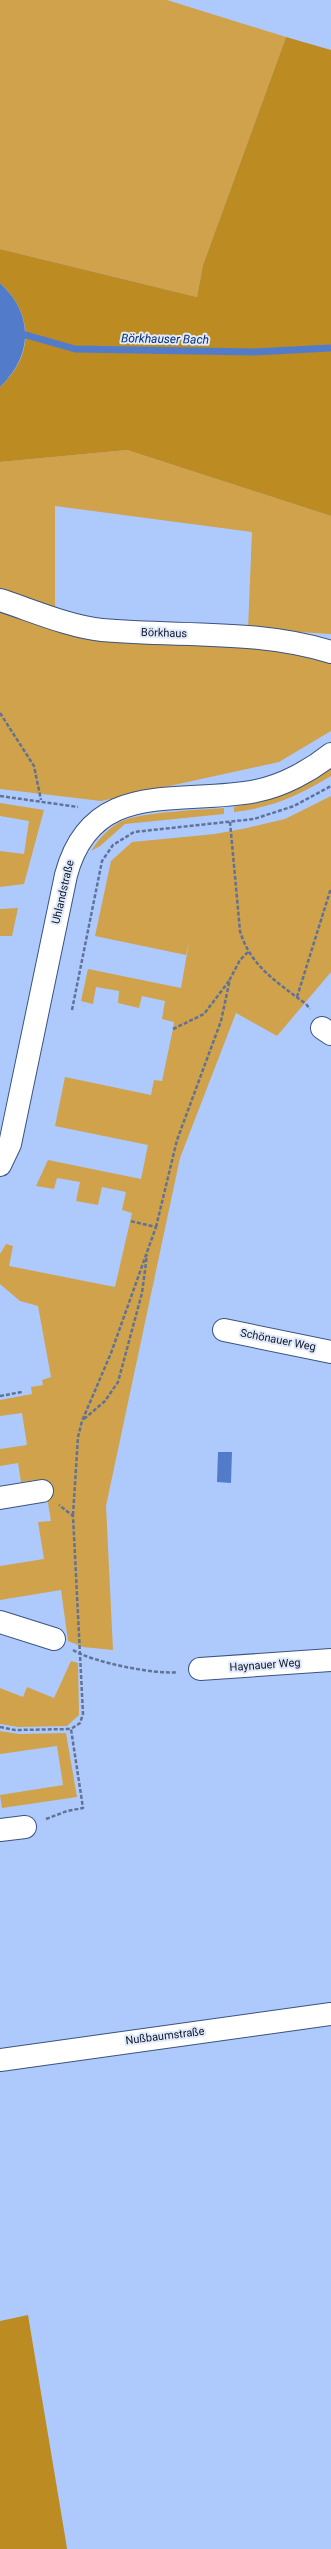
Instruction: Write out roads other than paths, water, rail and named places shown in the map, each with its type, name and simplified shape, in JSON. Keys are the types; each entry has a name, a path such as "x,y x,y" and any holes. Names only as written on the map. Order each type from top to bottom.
{"street":[{"name":"Börkhaus","path":"0,600 100,630 257,637 307,645 331,652"},
{"name":"Uhlandstraße","path":"0,1165 10,1144 72,852 83,835 108,813 140,802 226,796 257,791 298,775 331,754"},
{"name":"Schönauer Weg","path":"224,1330 331,1352"},
{"path":"0,1498 42,1491"},
{"path":"0,1622 54,1639"},
{"name":"Haynauer Weg","path":"200,1669 331,1660"},
{"path":"0,1830 25,1827"},
{"name":"Nußbaumstraße","path":"0,2060 331,2014"}],"water":[{"path":"0,283 11,295 19,308 24,321 25,335 19,362 11,375 0,387"},
{"path":"218,1452 232,1452 231,1483 217,1482"}],"waterway":[{"name":"Börkhauser Bach","path":"0,337 26,335 75,349 254,352 331,348"}]}
